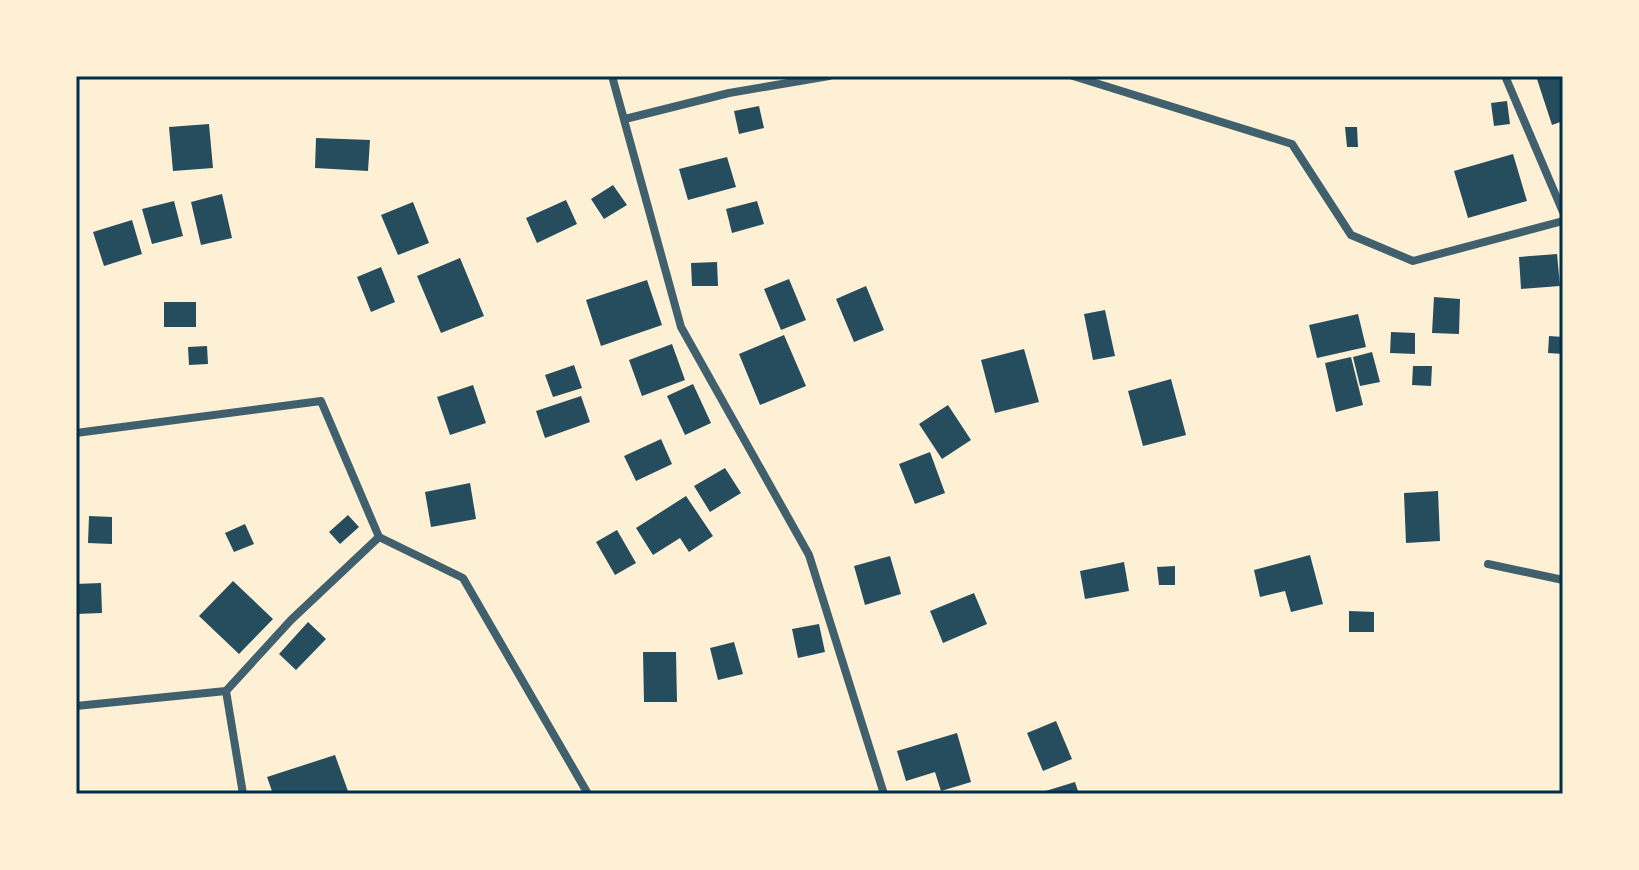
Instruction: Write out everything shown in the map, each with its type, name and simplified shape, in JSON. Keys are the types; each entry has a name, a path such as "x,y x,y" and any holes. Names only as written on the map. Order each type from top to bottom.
{"street":[{"path":"612,76 681,327 809,555 884,794"},
{"path":"625,119 729,93 829,76"},
{"path":"1073,76 1292,144 1351,235 1413,261 1563,221"},
{"path":"1505,76 1563,212"},
{"path":"76,433 321,401 379,537 463,578 588,794"},
{"path":"76,706 226,691 291,620 379,537"},
{"path":"1488,564 1563,580"},
{"path":"226,691 243,794"}],"building":[{"path":"1536,76 1563,76 1563,121 1552,125"},
{"path":"1507,101 1510,124 1494,126 1491,103"},
{"path":"759,106 764,128 739,134 734,111"},
{"path":"209,124 213,168 173,171 169,127"},
{"path":"1345,127 1357,127 1358,147 1347,147"},
{"path":"316,138 370,140 368,171 315,168"},
{"path":"1513,154 1527,201 1468,218 1454,171"},
{"path":"727,157 736,187 688,200 679,169"},
{"path":"613,185 627,205 604,219 591,199"},
{"path":"222,194 232,238 201,245 191,202"},
{"path":"566,200 577,224 537,243 526,218"},
{"path":"174,201 183,236 152,244 142,209"},
{"path":"757,201 764,224 732,233 726,209"},
{"path":"413,202 429,243 398,255 381,215"},
{"path":"132,220 142,254 104,266 93,232"},
{"path":"1557,254 1560,286 1521,289 1519,257"},
{"path":"460,258 484,316 441,333 417,276"},
{"path":"717,262 718,286 692,286 691,263"},
{"path":"381,267 395,302 371,312 357,277"},
{"path":"789,279 806,320 781,330 764,289"},
{"path":"647,280 662,325 601,346 586,300"},
{"path":"866,286 884,330 854,342 836,299"},
{"path":"1434,297 1460,299 1459,334 1432,333"},
{"path":"164,302 196,302 196,327 164,327"},
{"path":"1105,310 1115,356 1093,360 1084,314"},
{"path":"1358,314 1366,347 1317,358 1309,325"},
{"path":"1391,332 1415,333 1415,354 1390,353"},
{"path":"784,335 806,386 760,405 739,354"},
{"path":"1549,336 1563,337 1563,354 1548,353"},
{"path":"672,344 685,380 642,396 629,360"},
{"path":"207,346 208,364 189,365 188,347"},
{"path":"1024,349 1039,402 995,413 981,360"},
{"path":"1372,352 1380,382 1360,386 1353,357"},
{"path":"1351,357 1363,405 1336,412 1325,363"},
{"path":"574,365 582,388 553,397 545,375"},
{"path":"1413,366 1432,366 1431,386 1412,385"},
{"path":"1171,379 1186,435 1143,446 1128,391"},
{"path":"693,384 711,423 685,435 667,396"},
{"path":"473,385 486,423 450,435 437,397"},
{"path":"581,396 590,422 545,438 536,411"},
{"path":"948,405 971,440 942,459 919,424"},
{"path":"661,439 672,464 636,481 624,456"},
{"path":"930,452 945,493 915,504 899,464"},
{"path":"725,468 741,493 710,512 694,486"},
{"path":"470,483 476,519 431,527 425,492"},
{"path":"1438,491 1440,541 1406,543 1404,493"},
{"path":"686,496 713,536 689,552 680,538 653,555 636,528"},
{"path":"348,515 359,527 340,544 329,532"},
{"path":"89,516 112,517 112,544 88,543"},
{"path":"245,524 254,544 234,552 225,533"},
{"path":"617,530 636,563 615,575 596,542"},
{"path":"1310,555 1323,604 1291,612 1285,591 1260,597 1254,570"},
{"path":"890,556 901,594 865,605 854,566"},
{"path":"1124,562 1129,591 1085,599 1080,571"},
{"path":"1175,566 1175,585 1159,585 1157,567"},
{"path":"233,581 273,619 239,654 199,616"},
{"path":"101,583 102,613 76,614 76,584"},
{"path":"974,593 987,624 943,643 930,611"},
{"path":"1349,611 1374,612 1374,632 1349,632"},
{"path":"308,622 326,639 296,670 279,654"},
{"path":"819,624 825,652 798,658 792,629"},
{"path":"734,642 743,674 718,680 710,648"},
{"path":"643,652 676,652 677,702 644,702"},
{"path":"1056,721 1072,759 1043,771 1027,733"},
{"path":"957,733 971,782 941,791 935,772 906,781 897,751"},
{"path":"335,755 349,794 273,794 267,777"},
{"path":"1075,782 1079,794 1039,794 1039,793"}]}
